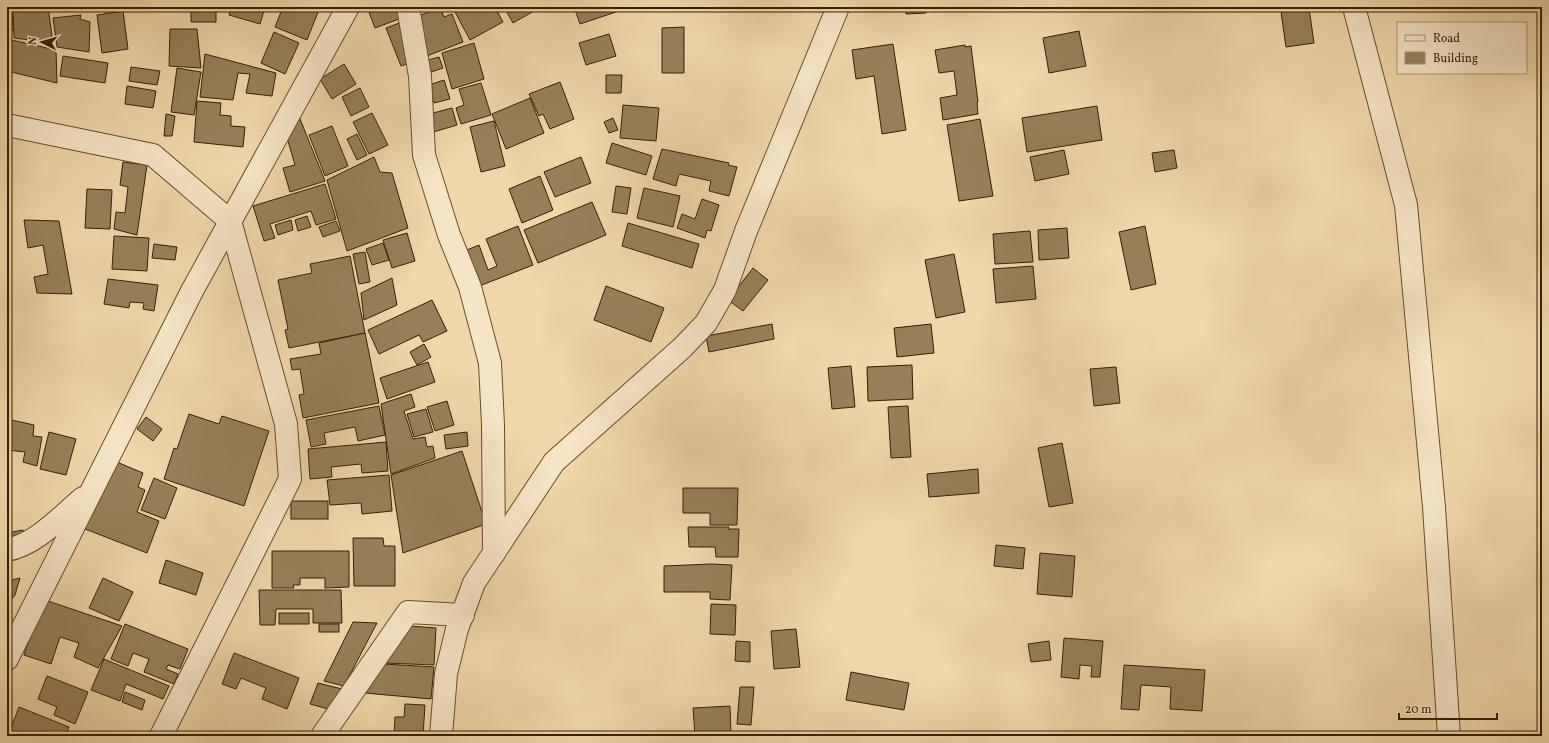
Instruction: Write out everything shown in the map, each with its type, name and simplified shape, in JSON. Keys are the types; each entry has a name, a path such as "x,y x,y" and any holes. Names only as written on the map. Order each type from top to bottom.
{"street":[{"path":"7,659 192,291 348,7"},
{"path":"408,7 420,76 424,155 448,235 470,287 490,363 493,425 494,553"},
{"path":"441,736 446,674 474,583 554,462 682,348 706,323 725,290 746,231 838,7"},
{"path":"1354,7 1406,205 1434,506 1449,736"},
{"path":"7,125 153,155 230,221 286,424 290,479 161,736"},
{"path":"7,550 17,548 37,537 90,492"},
{"path":"322,736 408,612 463,615"}],"building":[{"path":"7,7 11,7 14,30 7,30"},
{"path":"13,7 48,7 53,43 14,38"},
{"path":"191,7 216,7 216,22 191,22"},
{"path":"231,7 265,7 260,24 229,15"},
{"path":"283,7 320,7 307,40 275,27"},
{"path":"367,7 431,7 375,28"},
{"path":"460,7 495,7 503,22 470,40 454,10"},
{"path":"504,7 531,7 534,11 513,23"},
{"path":"574,7 614,7 616,12 580,24"},
{"path":"906,7 925,7 926,13 906,14"},
{"path":"933,7 960,7 934,12"},
{"path":"440,8 444,17 452,14 463,42 401,66 386,28"},
{"path":"1309,8 1314,43 1286,47 1281,12"},
{"path":"123,11 128,49 102,53 97,15"},
{"path":"81,15 80,19 90,22 89,52 57,47 53,18"},
{"path":"684,27 684,73 662,73 662,28"},
{"path":"170,29 197,29 201,68 169,66"},
{"path":"1079,31 1086,66 1049,73 1043,38"},
{"path":"274,32 299,43 285,74 261,63"},
{"path":"609,34 616,56 586,65 579,43"},
{"path":"7,39 56,50 57,83 7,71"},
{"path":"474,43 484,79 452,89 442,53"},
{"path":"893,44 906,130 882,134 874,76 856,79 852,50"},
{"path":"965,45 965,47 971,46 978,102 978,114 943,120 940,98 957,95 954,71 939,73 935,50"},
{"path":"205,54 276,73 272,96 246,93 250,74 238,73 233,100 200,97"},
{"path":"63,56 108,63 105,83 60,76"},
{"path":"439,57 443,68 425,74 421,62"},
{"path":"344,64 356,84 332,99 320,79"},
{"path":"131,67 160,71 157,85 129,81"},
{"path":"177,68 201,72 194,115 171,112"},
{"path":"606,75 622,75 621,93 606,93"},
{"path":"444,80 450,99 434,103 429,85"},
{"path":"560,82 574,119 550,129 543,114 539,116 529,94"},
{"path":"481,83 491,115 461,124 456,108 464,105 459,89"},
{"path":"127,86 156,91 153,108 125,104"},
{"path":"360,88 369,107 351,116 342,97"},
{"path":"530,98 544,133 506,149 492,114"},
{"path":"197,101 221,103 220,115 231,116 231,126 245,127 243,147 194,142"},
{"path":"429,101 433,113 452,108 457,125 423,135"},
{"path":"623,105 659,108 656,141 620,138"},
{"path":"1097,106 1102,140 1027,152 1022,118"},
{"path":"372,113 388,145 369,154 353,122"},
{"path":"166,114 175,116 172,136 164,136"},
{"path":"298,114 325,181 290,192 283,168 295,165 285,131"},
{"path":"613,118 618,130 609,133 604,122"},
{"path":"980,119 993,196 959,201 947,125"},
{"path":"494,121 505,166 481,172 470,127"},
{"path":"332,126 348,166 325,176 309,135"},
{"path":"357,134 367,155 357,160 347,139"},
{"path":"612,143 652,156 646,175 606,163"},
{"path":"662,149 729,163 728,165 737,167 729,196 709,191 711,181 679,174 676,186 653,179"},
{"path":"1064,150 1069,174 1035,181 1030,157"},
{"path":"1174,150 1177,168 1155,172 1152,153"},
{"path":"374,157 380,172 392,173 408,228 347,251 327,180"},
{"path":"581,157 591,183 555,197 544,172"},
{"path":"123,162 147,165 137,235 114,229 116,212 125,213 128,187 120,185"},
{"path":"540,176 553,210 522,223 509,189"},
{"path":"325,184 336,219 316,225 311,211 270,224 275,238 264,241 253,206"},
{"path":"616,186 631,188 627,214 612,212"},
{"path":"644,188 680,196 673,227 637,218"},
{"path":"87,189 112,190 110,229 85,228"},
{"path":"702,199 719,205 711,231 707,230 705,238 677,228 682,214 695,219"},
{"path":"592,202 606,235 538,263 524,230"},
{"path":"307,216 311,227 298,231 295,220"},
{"path":"24,220 59,221 72,294 37,293 34,277 48,274 43,245 28,248"},
{"path":"291,220 293,230 278,235 275,225"},
{"path":"336,221 340,231 323,237 319,227"},
{"path":"628,223 699,244 692,268 622,246"},
{"path":"518,226 533,265 464,292 450,257 479,245 488,270 497,266 486,239"},
{"path":"1145,226 1156,284 1131,290 1119,232"},
{"path":"1067,228 1069,258 1039,260 1038,230"},
{"path":"1030,231 1033,262 995,264 993,234"},
{"path":"407,233 415,261 392,268 383,240"},
{"path":"114,236 149,238 147,271 112,269"},
{"path":"383,243 389,260 372,265 366,249"},
{"path":"154,244 177,247 175,260 152,258"},
{"path":"365,252 370,282 359,284 353,254"},
{"path":"954,254 965,312 936,318 925,260"},
{"path":"350,256 365,333 289,348 285,330 288,329 278,280 312,273 310,264"},
{"path":"1033,266 1036,299 996,303 993,269"},
{"path":"753,268 768,280 743,311 728,300"},
{"path":"392,278 397,305 364,320 361,293"},
{"path":"108,279 158,285 154,311 143,309 144,303 130,302 129,308 104,304"},
{"path":"606,286 664,308 651,342 594,320"},
{"path":"432,300 447,331 423,342 419,335 379,354 368,330"},
{"path":"772,324 774,339 709,352 706,336"},
{"path":"931,324 934,353 897,357 894,328"},
{"path":"365,333 379,403 303,418 299,395 304,394 300,369 292,370 290,359 321,354 319,343"},
{"path":"424,344 431,357 417,365 410,352"},
{"path":"428,362 435,382 387,399 380,378"},
{"path":"912,365 913,399 868,401 867,367"},
{"path":"851,366 855,407 832,409 828,368"},
{"path":"1116,367 1120,403 1094,406 1090,369"},
{"path":"411,394 415,407 404,411 413,439 425,437 427,447 433,446 435,458 391,474 381,404"},
{"path":"447,401 454,425 435,431 427,407"},
{"path":"379,406 385,435 358,441 355,427 324,433 326,444 311,447 306,420"},
{"path":"908,406 911,457 891,458 888,407"},
{"path":"426,409 433,432 414,437 407,414"},
{"path":"189,414 219,424 222,416 269,431 244,506 164,479 174,448 177,449"},
{"path":"146,417 162,429 153,441 137,429"},
{"path":"7,419 34,425 33,436 42,437 37,466 23,462 25,452 7,450"},
{"path":"49,432 76,439 66,475 40,469"},
{"path":"467,432 468,446 446,449 444,435"},
{"path":"386,442 388,471 362,473 361,464 331,467 332,477 310,479 308,449"},
{"path":"1062,443 1073,503 1049,507 1038,448"},
{"path":"462,451 486,524 403,553 391,475"},
{"path":"112,460 143,473 138,487 145,490 137,512 159,521 147,553 85,529"},
{"path":"978,469 979,493 929,497 927,474"},
{"path":"389,475 392,511 362,514 361,503 330,505 327,480"},
{"path":"154,478 177,488 165,519 141,510"},
{"path":"683,488 738,488 737,525 710,525 710,513 683,513"},
{"path":"291,501 328,501 328,519 291,519"},
{"path":"688,527 729,527 728,529 739,529 738,557 716,557 715,547 689,547"},
{"path":"23,530 27,555 7,558 7,533"},
{"path":"353,538 383,538 384,546 395,546 395,586 354,586"},
{"path":"996,545 1025,548 1023,569 994,566"},
{"path":"272,551 349,551 349,587 325,588 325,578 300,578 300,585 293,585 294,588 272,588"},
{"path":"1040,553 1075,556 1072,597 1037,594"},
{"path":"166,560 203,573 196,595 159,583"},
{"path":"711,564 732,565 730,600 710,599 710,592 664,592 664,566"},
{"path":"20,578 15,595 7,605 7,581"},
{"path":"103,578 133,592 119,621 89,608"},
{"path":"259,590 341,590 342,623 313,623 313,609 276,609 275,625 260,625"},
{"path":"42,599 122,626 98,668 74,657 79,643 60,637 51,664 24,655"},
{"path":"711,604 736,605 735,635 710,634"},
{"path":"279,613 309,613 309,624 279,624"},
{"path":"353,622 377,623 344,686 324,681"},
{"path":"125,624 188,649 180,669 168,665 166,669 178,674 174,684 144,672 149,659 133,653 128,666 111,659"},
{"path":"319,624 339,624 339,632 319,632"},
{"path":"409,626 436,628 434,665 385,663"},
{"path":"796,629 800,667 774,669 771,631"},
{"path":"1064,638 1103,641 1100,677 1091,677 1092,666 1080,665 1079,679 1061,677"},
{"path":"736,641 750,642 750,662 735,661"},
{"path":"1049,641 1051,660 1031,662 1028,644"},
{"path":"234,653 299,678 287,709 262,699 266,688 241,678 236,689 222,684"},
{"path":"104,659 169,686 163,699 126,684 120,701 91,690"},
{"path":"384,664 434,667 431,699 365,693"},
{"path":"1124,665 1205,670 1202,711 1170,709 1171,687 1141,685 1139,710 1121,709"},
{"path":"851,672 909,683 904,710 846,700"},
{"path":"47,676 88,692 75,724 54,715 57,707 38,699"},
{"path":"318,683 342,689 332,710 310,704"},
{"path":"740,687 754,687 751,725 737,724"},
{"path":"125,692 145,700 142,710 122,702"},
{"path":"405,704 425,705 423,736 394,736 395,717 404,717"},
{"path":"730,706 731,736 695,736 693,708"},
{"path":"19,707 69,727 65,736 8,736"}]}
